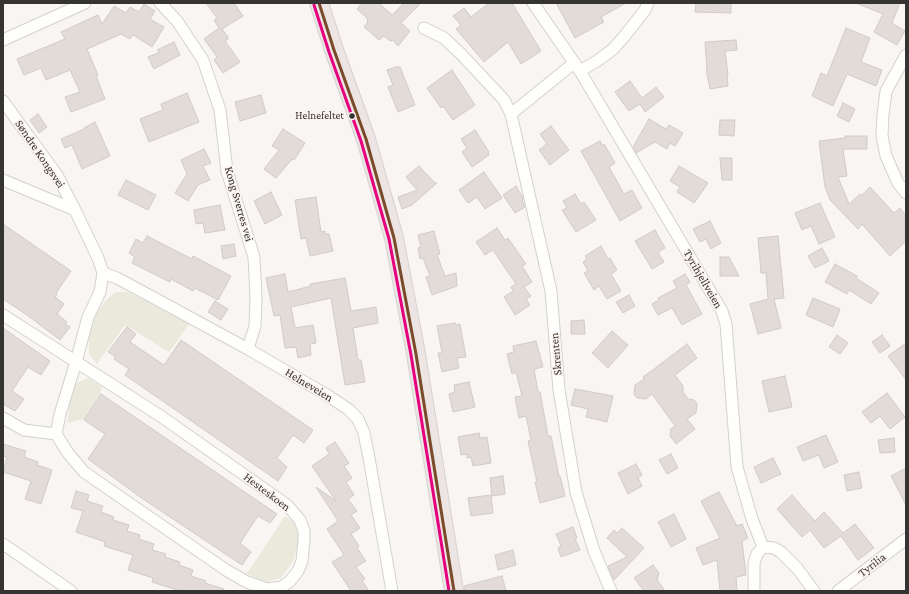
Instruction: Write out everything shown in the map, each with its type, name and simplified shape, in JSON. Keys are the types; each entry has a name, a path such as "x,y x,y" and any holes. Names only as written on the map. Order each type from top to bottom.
{"main road":[{"path":"319,3 366,139 394,238 416,354 454,591"}],"street":[{"path":"3,40 85,3"},
{"name":"Kong Sverres vei","path":"160,3 177,21 203,60 220,110 227,171 254,258 256,297 255,326 248,349"},
{"name":"Tyrihjellveien","path":"533,3 577,67 722,311 726,324 737,467 752,520 763,547"},
{"path":"511,114 577,67 597,62 612,50 645,10 648,3"},
{"name":"Skrenten","path":"424,28 444,38 458,51 504,100 511,114 551,291 559,390 576,492 594,551 611,591"},
{"path":"906,55 886,92 882,115 882,136 886,156 898,183 906,193"},
{"name":"Søndre Kongsvei","path":"3,101 57,175 98,258 103,273"},
{"name":"Søndre Kongsvei","path":"3,180 75,210"},
{"path":"3,418 24,430 56,434 60,414 88,317 100,292 103,273"},
{"name":"Helneveien","path":"103,273 117,278 248,349 327,395 348,409 358,419 364,433 369,458 392,591"},
{"name":"Hesteskoen","path":"3,315 162,417 286,505 300,520 304,531 302,561 298,571 290,581 282,587 267,589 247,582 226,570 84,472 68,453 56,434"},
{"name":"Tyrilia","path":"838,591 906,539"},
{"path":"3,544 71,591"},
{"path":"754,591 754,564 757,554 763,547 774,548 781,552 797,568 814,591"}],"shaded area":[{"path":"116,292 128,292 189,324 169,352 125,325 97,364 89,354 89,337 98,310 108,298"},
{"path":"88,378 102,387 100,394 84,419 67,423 75,384"},
{"path":"285,516 296,524 299,542 293,561 281,578 267,582 246,573 250,569"}],"building":[{"path":"206,3 234,3 243,16 222,29 228,37 225,41 240,62 223,73 214,60 217,57 204,39 219,28 214,20 217,18"},
{"path":"362,3 379,3 392,15 404,3 421,3 401,23 410,31 398,46 393,40 390,41 384,36 379,40 364,27 368,22 368,19 357,9"},
{"path":"489,3 512,3 541,51 521,64 508,42 484,62 456,29 461,25 453,16 464,8 471,17"},
{"path":"556,3 626,3 601,17 604,22 575,38"},
{"path":"696,3 731,3 731,13 695,12"},
{"path":"856,3 900,3 892,23 905,31 897,45 874,32 883,14"},
{"path":"144,4 155,11 150,19 164,27 152,47 133,35 130,39 121,34 87,49 98,75 96,76 105,99 71,112 65,97 80,92 70,70 46,80 41,68 24,75 17,59 65,39 61,32 98,15 102,24 114,6 126,13 130,7 139,12"},
{"path":"846,28 870,38 861,62 882,70 876,86 847,74 833,106 812,96 821,73 827,76"},
{"path":"736,40 737,50 725,51 728,86 710,89 706,69 705,42"},
{"path":"174,42 180,55 154,69 148,57 160,52 157,50"},
{"path":"400,67 415,105 398,112 388,87 393,85 387,70"},
{"path":"452,70 475,105 453,120 443,106 441,108 427,88"},
{"path":"630,81 642,98 656,87 664,97 645,112 640,104 629,111 615,92"},
{"path":"187,93 199,122 149,142 140,119 163,110 161,104"},
{"path":"261,95 266,113 240,121 235,102"},
{"path":"843,103 855,109 849,122 837,116"},
{"path":"38,114 47,127 39,133 30,120"},
{"path":"649,119 666,129 669,125 683,133 675,146 670,143 667,149 655,142 636,153 633,147"},
{"path":"720,120 735,120 734,136 719,135"},
{"path":"95,122 110,156 82,169 72,145 65,148 61,139 84,129"},
{"path":"551,126 569,150 550,165 539,150 547,144 540,134"},
{"path":"283,129 305,143 294,160 292,159 276,178 264,169 279,150 272,146"},
{"path":"475,130 489,152 489,155 472,167 462,152 467,148 461,139"},
{"path":"845,136 867,136 867,149 843,149 847,176 838,177 849,204 860,194 861,196 870,187 894,213 900,208 906,216 906,241 890,256 862,224 858,229 830,200 825,187 819,141 845,138"},
{"path":"600,141 602,146 604,144 615,163 609,167 624,194 632,190 642,208 620,221 581,151"},
{"path":"204,149 211,163 203,166 210,180 198,185 188,201 175,193 187,174 181,160"},
{"path":"720,158 732,158 732,180 722,180"},
{"path":"419,166 435,183 437,183 412,205 402,209 398,197 417,190 406,177"},
{"path":"679,166 708,183 694,203 677,192 680,187 670,181"},
{"path":"484,172 502,198 485,209 477,197 468,203 459,190"},
{"path":"126,180 156,195 148,210 118,195"},
{"path":"516,186 522,196 525,207 515,213 503,195"},
{"path":"271,192 282,215 265,224 254,201"},
{"path":"575,194 581,204 584,202 596,220 576,232 562,210 567,208 563,201"},
{"path":"316,197 321,232 325,231 325,234 329,234 333,251 310,256 306,238 301,239 295,200"},
{"path":"820,203 835,237 819,244 811,226 802,230 795,213"},
{"path":"220,205 225,230 205,233 203,223 196,224 194,210"},
{"path":"710,221 721,243 711,249 706,239 700,242 693,229"},
{"path":"3,224 71,271 56,293 57,294 55,297 64,304 57,314 67,322 65,324 70,327 60,340 3,299"},
{"path":"497,228 505,240 508,238 526,264 522,266 532,282 524,287 531,296 526,299 530,305 515,315 504,297 513,291 511,287 516,284 493,250 485,255 476,242"},
{"path":"655,230 665,248 658,252 664,262 652,269 635,241"},
{"path":"434,231 440,254 437,255 445,276 456,273 457,286 432,295 426,277 430,276 423,258 420,259 418,248 421,247 418,235"},
{"path":"147,236 192,259 193,256 231,276 218,300 195,288 193,291 171,279 170,282 132,263 135,257 129,253 136,239 143,243"},
{"path":"778,236 784,298 774,299 781,328 758,334 750,304 768,299 766,273 761,273 758,238"},
{"path":"234,244 236,256 223,259 221,246"},
{"path":"601,246 608,259 610,258 617,270 611,274 621,291 607,299 599,286 594,290 584,273 588,271 583,262 587,259 585,256"},
{"path":"822,248 829,261 815,268 808,256"},
{"path":"720,257 729,257 739,276 720,276"},
{"path":"835,264 857,276 856,278 879,293 871,304 849,290 847,294 825,282"},
{"path":"285,274 288,292 311,286 310,284 345,278 351,311 376,307 378,323 353,328 358,360 361,360 365,382 345,385 331,298 291,307 295,328 313,325 316,343 310,344 311,355 298,358 296,347 285,348 280,315 274,316 266,278"},
{"path":"685,274 690,282 686,285 702,314 682,325 672,308 658,315 652,304 659,300 658,298 677,288 673,281"},
{"path":"629,295 635,306 623,313 616,302"},
{"path":"813,298 840,309 833,327 806,315"},
{"path":"215,301 228,309 221,320 208,312"},
{"path":"584,320 585,334 571,334 571,321"},
{"path":"455,323 456,325 460,324 466,357 457,358 459,368 442,372 438,353 442,353 437,326"},
{"path":"127,327 136,334 130,342 164,365 181,340 313,430 304,443 293,435 277,458 287,467 278,481 125,375 129,369 114,359 115,356 108,352"},
{"path":"3,328 50,361 41,375 28,367 12,391 24,399 15,411 3,404"},
{"path":"612,331 628,345 608,368 592,353"},
{"path":"837,335 848,343 840,354 829,347"},
{"path":"882,335 890,346 880,353 872,342"},
{"path":"536,341 543,367 534,369 538,392 540,392 548,436 551,436 559,476 565,496 540,503 528,441 531,440 526,416 519,418 515,397 522,396 516,372 512,374 507,354 514,352 513,346"},
{"path":"906,343 906,380 888,356"},
{"path":"687,344 697,358 675,375 683,386 683,392 688,399 694,400 697,404 696,413 687,419 695,429 676,444 670,436 671,429 675,426 652,394 646,399 637,398 634,394 635,385 644,379 643,377"},
{"path":"785,376 792,407 769,412 762,381"},
{"path":"469,382 475,407 453,412 449,394 455,392 454,385"},
{"path":"575,389 613,396 607,422 586,417 588,409 571,405"},
{"path":"887,393 905,417 890,429 880,416 871,423 862,412"},
{"path":"101,394 277,514 270,523 258,516 240,543 251,552 242,565 143,499 88,459 105,434 84,420"},
{"path":"479,433 480,438 487,437 491,463 473,466 471,457 467,458 467,454 461,455 458,437"},
{"path":"826,435 838,462 824,468 819,455 803,461 797,447"},
{"path":"894,438 895,452 880,453 878,440"},
{"path":"335,442 349,463 344,466 352,478 346,482 354,495 348,499 357,511 351,515 360,528 351,534 359,546 357,548 366,561 356,567 365,579 362,581 369,591 351,591 332,562 344,555 327,529 338,521 316,487 336,501 312,466 329,454 326,448"},
{"path":"3,444 26,451 24,457 38,462 37,465 52,470 41,504 25,499 31,481 3,472 7,457 3,456"},
{"path":"671,454 678,468 667,474 659,460"},
{"path":"773,458 781,474 761,483 754,467"},
{"path":"636,464 642,475 638,478 642,486 628,494 618,473"},
{"path":"906,468 906,505 891,476"},
{"path":"859,472 862,488 847,491 844,475"},
{"path":"503,476 505,494 492,496 490,478"},
{"path":"76,491 89,495 87,501 103,506 101,512 114,517 113,520 129,525 127,531 140,535 139,539 154,544 152,550 166,554 165,557 180,562 179,565 193,570 191,576 206,581 205,583 224,589 224,591 180,591 152,582 153,578 128,570 133,555 104,546 105,542 76,532 83,511 71,508"},
{"path":"719,492 737,526 742,524 748,538 742,541 746,575 736,577 737,591 720,591 717,560 703,565 696,548 720,538 701,501"},
{"path":"491,495 493,513 471,516 468,498"},
{"path":"792,495 815,521 824,512 843,533 855,524 874,548 858,560 841,536 824,548 810,530 802,537 777,509"},
{"path":"674,514 686,539 671,547 658,522"},
{"path":"573,527 577,538 575,539 580,550 561,557 558,548 561,546 556,534"},
{"path":"622,528 644,548 614,580 608,566 627,557 607,538 614,530 617,533"},
{"path":"513,550 516,565 498,570 495,555"},
{"path":"653,565 659,573 657,580 665,591 644,591 634,578"},
{"path":"502,576 506,591 464,591 464,586"}],"transit line":[{"path":"319,3 366,139 394,238 416,354 454,591"},
{"path":"314,5 361,141 389,239 411,355 449,591"}],"place":[{"name":"Helnefeltet","path":"352,116"}]}
